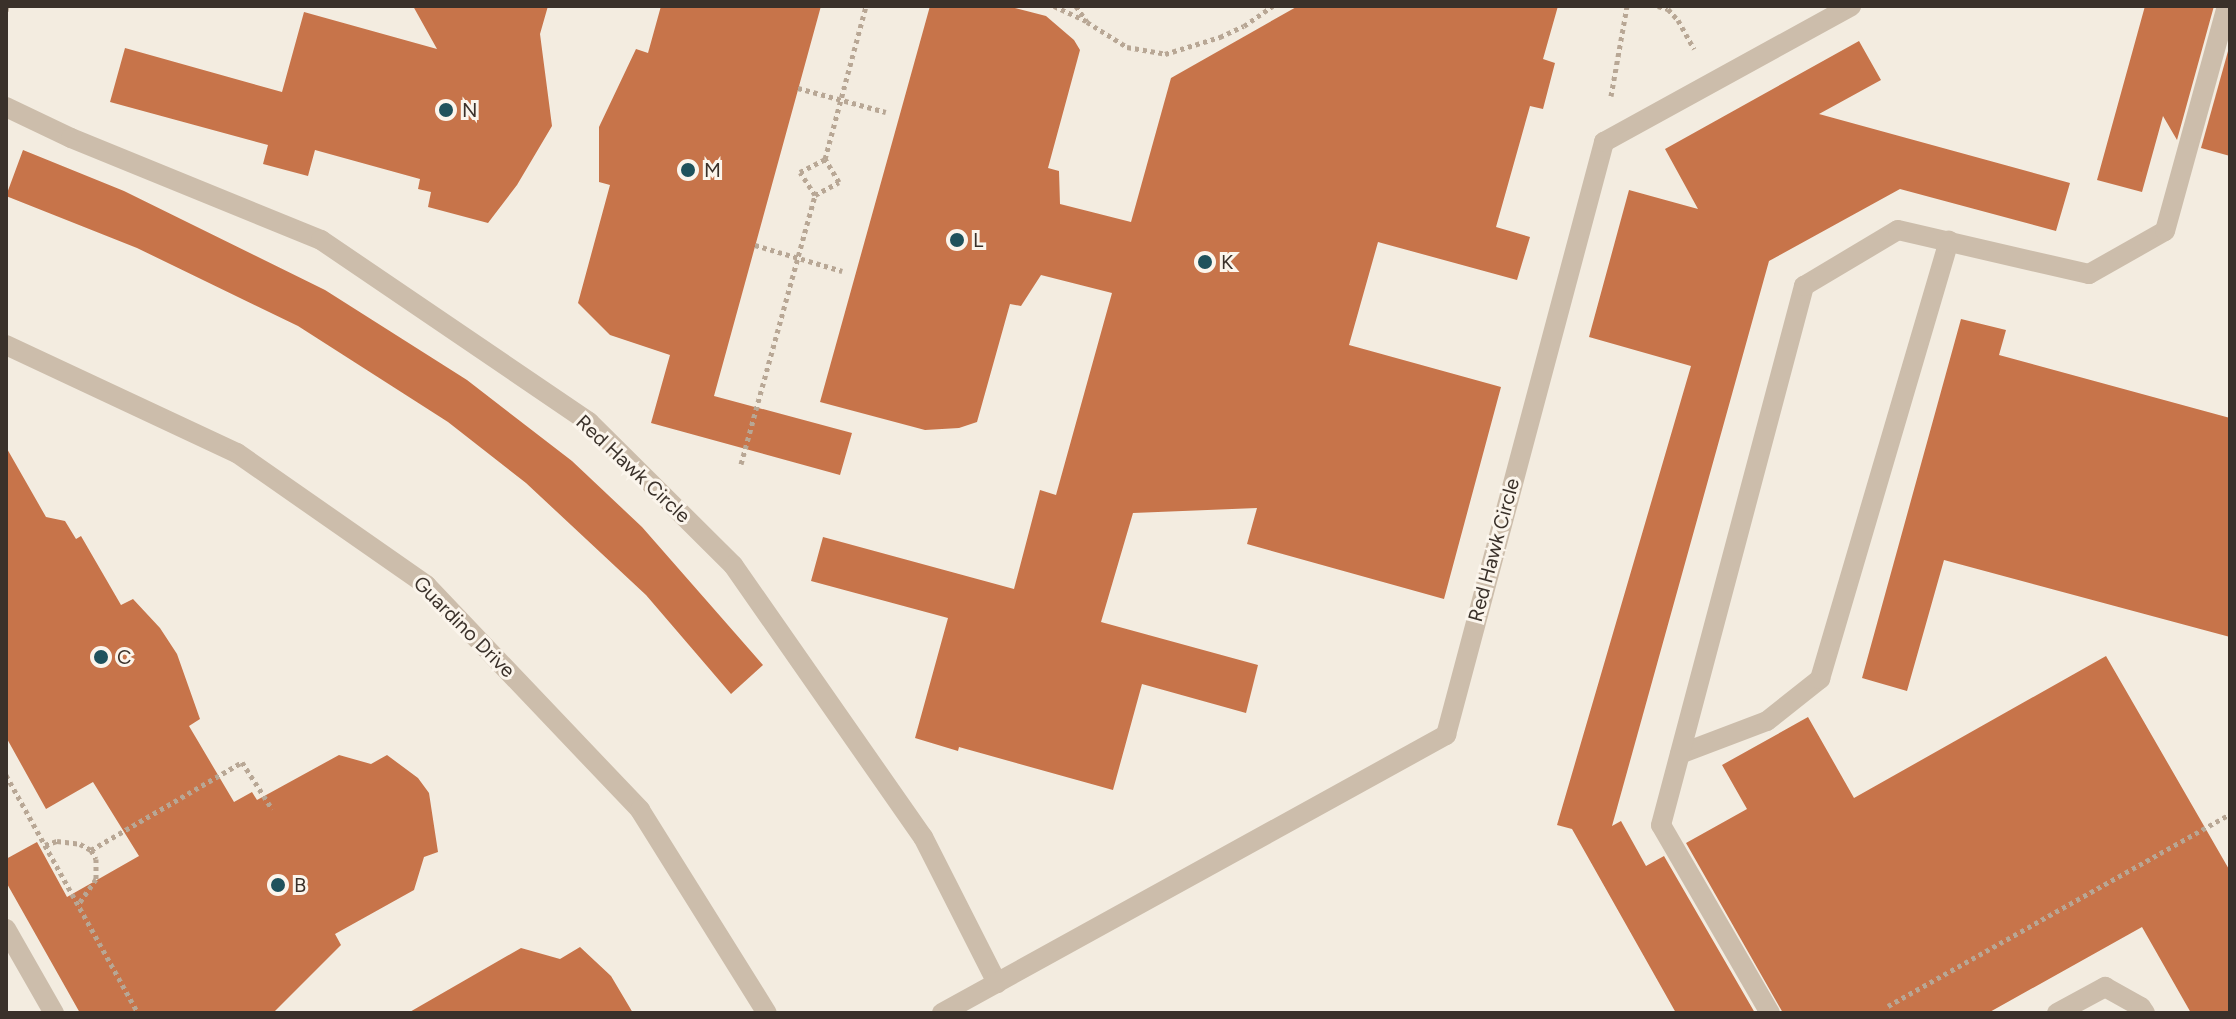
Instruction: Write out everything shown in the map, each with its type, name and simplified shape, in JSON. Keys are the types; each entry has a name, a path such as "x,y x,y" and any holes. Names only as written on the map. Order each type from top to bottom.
{"street":[{"path":"1604,142 1851,6"},
{"path":"1770,1013 1661,825 1804,286 1898,230 2089,274 2165,231 2227,6"},
{"name":"Red Hawk Circle","path":"6,107 71,138 321,240 589,422 733,565 923,837 997,983"},
{"name":"Red Hawk Circle","path":"942,1013 1446,735 1604,142"},
{"path":"1680,754 1767,721 1820,679 1949,241"},
{"name":"Guardino Drive","path":"6,345 237,453 426,585 640,810 767,1013"},
{"path":"6,929 54,1013"},
{"path":"2057,1013 2105,987 2141,1007 2145,1013"}],"path":[{"path":"741,464 815,195 839,182 825,159 866,6"},
{"path":"1054,6 1127,47 1165,54 1220,37 1273,6"},
{"path":"1076,6 1087,22"},
{"path":"1604,142 1627,6"},
{"path":"1658,6 1668,9 1678,20 1712,83"},
{"path":"798,88 886,112"},
{"path":"815,195 800,172 825,159"},
{"path":"755,245 842,271"},
{"path":"91,850 242,762 272,809"},
{"path":"6,775 138,1013"},
{"path":"1888,1006 2230,814"},
{"path":"45,845 69,842 91,850"},
{"path":"78,905 96,879 98,870 91,850"}],"building":[{"path":"413,6 548,6 540,34 552,126 517,185 488,223 428,207 431,192 418,189 420,179 315,150 308,176 263,164 268,145 110,102 125,48 282,92 304,12 437,49"},
{"name":"M","path":"661,6 821,6 714,396 852,433 840,475 651,423 670,355 610,335 578,303 610,185 599,182 599,127 636,49 648,53"},
{"path":"930,6 1007,6 1046,16 1074,40 1080,50 1048,168 1059,171 1060,204 1131,222 1171,78 1298,6 1558,6 1543,59 1555,63 1543,109 1530,106 1496,227 1530,237 1517,280 1378,242 1349,345 1501,387 1444,599 1247,544 1257,508 1133,513 1101,622 1258,665 1246,713 1142,684 1113,790 959,747 958,751 915,738 948,618 811,581 823,537 1014,589 1040,490 1056,495 1112,293 1041,275 1021,306 1010,304 977,422 959,428 925,430 820,402"},
{"path":"2145,6 2214,6 2177,140 2163,116 2142,192 2097,180"},
{"path":"1859,41 1881,80 1819,114 2070,183 2056,231 1900,189 1769,261 1612,826 1621,821 1646,866 1664,856 1755,1013 1676,1013 1572,829 1557,825 1691,366 1589,337 1629,190 1698,209 1665,149"},
{"path":"2230,44 2230,156 2201,148"},
{"path":"23,150 124,191 325,290 467,380 572,461 642,527 763,665 731,694 646,595 526,483 448,422 298,326 137,248 6,196"},
{"path":"1961,319 2006,330 1999,355 2230,418 2230,637 1944,560 1907,691 1862,678"},
{"path":"6,447 46,517 65,521 76,539 81,536 121,605 133,599 160,628 177,654 200,719 189,726 234,802 252,792 257,800 339,755 371,764 387,755 418,778 429,793 438,852 424,857 414,890 335,934 341,945 273,1013 80,1013 6,882 6,859 37,842 67,897 139,856 93,782 46,809 6,737"},
{"path":"2106,656 2230,871 2230,1013 2191,1013 2142,927 1988,1013 1783,1013 1686,843 1747,809 1722,765 1808,717 1854,798"},
{"path":"580,947 611,976 633,1013 408,1013 521,948 560,959"}],"place":[{"name":"N","path":"446,110"},
{"name":"M","path":"688,170"},
{"name":"L","path":"957,240"},
{"name":"K","path":"1205,262"},
{"name":"C","path":"101,657"},
{"name":"B","path":"278,885"}]}
